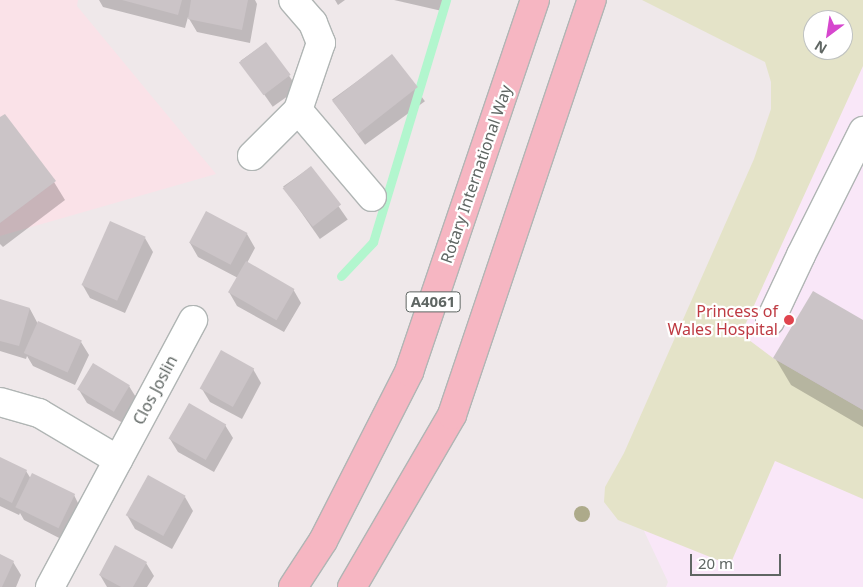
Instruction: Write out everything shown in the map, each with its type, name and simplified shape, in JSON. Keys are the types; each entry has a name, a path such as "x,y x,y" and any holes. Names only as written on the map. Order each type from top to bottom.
{"main road":[{"name":"Rotary International Way","path":"293,587 323,541 410,372 535,0"},
{"name":"A4061","path":"352,587 452,416 592,0"}],"street":[{"path":"252,156 298,110 321,43 313,23 293,0"},
{"path":"298,110 372,197"},
{"path":"770,321 863,131"},
{"name":"Clos Joslin","path":"50,587 193,320"},
{"path":"0,402 39,414 118,460"}],"shaded area":[{"path":"0,0 78,0 77,6 216,174 0,236"},
{"name":"Princess of Wales Hospital","path":"863,0 863,587 666,587 668,582 644,531 784,109 764,36 803,22 803,60 853,60 853,10 836,10"}],"green space":[{"path":"642,0 863,0 863,66 741,334 773,358 863,410 863,499 775,461 730,565 618,520 604,502 605,487 624,453 754,159 771,109 771,82 765,62"}],"building":[{"path":"122,0 182,0 178,15"},
{"path":"191,0 248,0 242,30 188,19"},
{"path":"266,42 291,75 264,95 239,62"},
{"path":"392,54 418,87 358,134 332,101"},
{"path":"5,114 56,181 0,223 0,117"},
{"path":"311,166 341,205 313,227 283,188"},
{"path":"206,211 247,233 231,265 189,243"},
{"path":"110,221 146,237 117,301 82,285"},
{"path":"246,261 294,289 276,320 228,292"},
{"path":"813,291 863,320 863,410 773,358"},
{"path":"0,299 30,308 19,346 0,341"},
{"path":"38,321 82,341 68,372 24,353"},
{"path":"221,350 254,368 233,407 200,388"},
{"path":"93,363 130,385 114,412 77,390"},
{"path":"189,403 226,424 206,460 168,439"},
{"path":"0,457 27,470 12,503 0,497"},
{"path":"32,473 75,494 58,528 15,507"},
{"path":"148,475 186,496 163,536 126,515"},
{"path":"115,545 147,562 133,587 121,587 99,575"},
{"path":"0,554 14,561 2,587 0,587"}],"waterway":[{"path":"341,276 373,242 446,0"}],"place":[{"name":"Princess of Wales Hospital","path":"789,320"}]}
